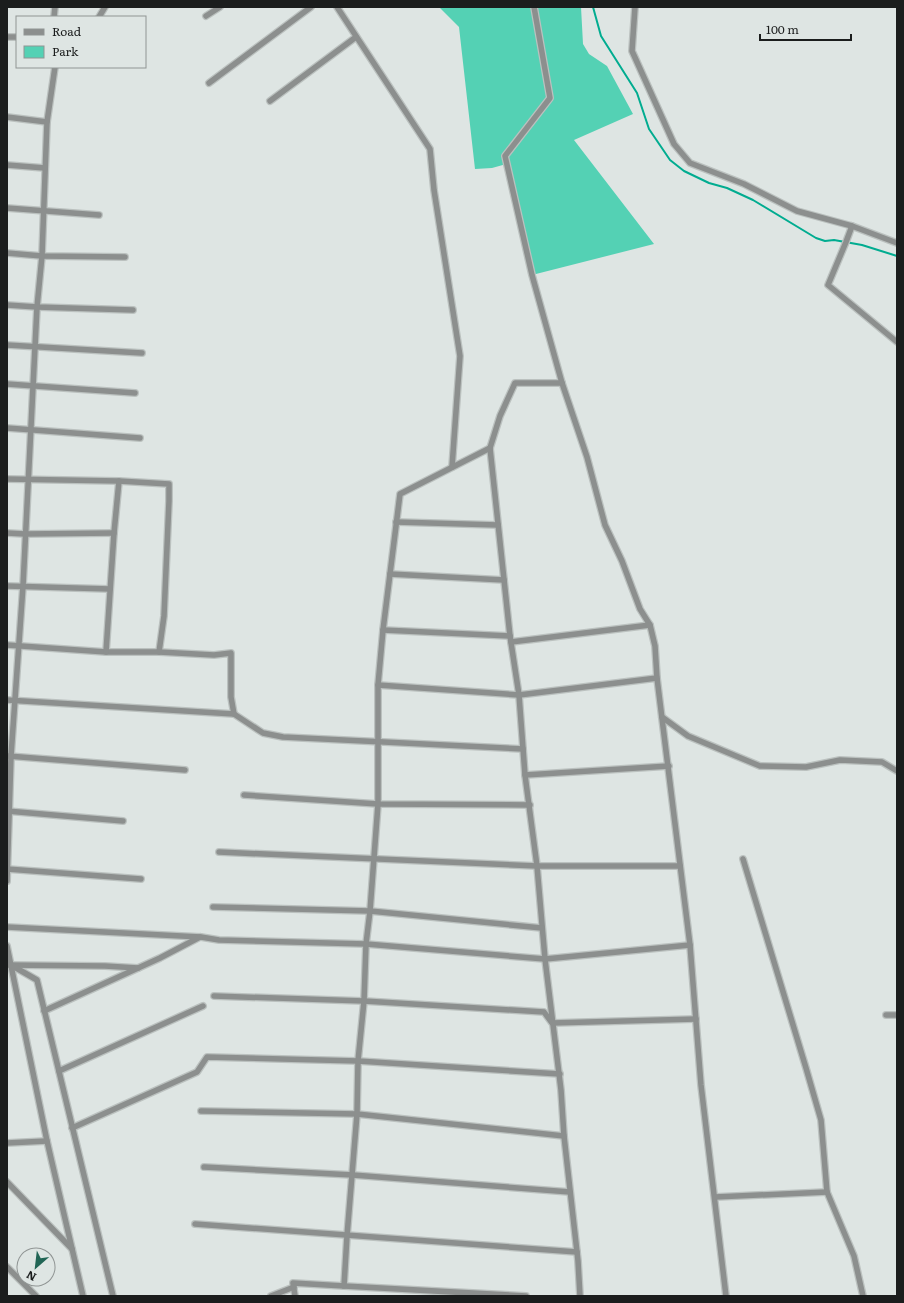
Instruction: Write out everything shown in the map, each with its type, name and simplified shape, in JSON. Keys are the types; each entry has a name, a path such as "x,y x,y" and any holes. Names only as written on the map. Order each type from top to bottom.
{"street":[{"path":"100,16 105,7"},
{"path":"206,16 220,7"},
{"path":"209,83 311,7"},
{"path":"337,7 430,149 434,190 460,356 452,467"},
{"path":"534,7 550,98 505,156 532,275 562,383 587,457 605,526 622,561 640,609 650,625 655,646 657,678 690,945 701,1084 726,1296"},
{"path":"635,7 632,51 674,144 690,163 744,184 797,211 852,226 897,243"},
{"path":"270,101 356,37"},
{"path":"7,881 9,756 23,586 37,307 42,256 47,122 55,68"},
{"path":"7,117 47,122"},
{"path":"7,165 45,168"},
{"path":"7,208 99,215"},
{"path":"852,226 828,285 897,342"},
{"path":"7,253 42,256 125,257"},
{"path":"7,305 133,310"},
{"path":"7,345 142,353"},
{"path":"562,383 514,383 500,416 490,448 504,580 519,695 525,776 538,866 545,959 552,1023 560,1074 564,1136 577,1252 580,1296"},
{"path":"7,384 135,394"},
{"path":"7,428 140,438"},
{"path":"344,1286 357,1114 358,1062 364,1001 366,944 378,804 378,685 383,630 400,494 490,448"},
{"path":"7,479 119,481 169,484 164,616 159,652"},
{"path":"106,652 119,481"},
{"path":"396,522 498,525"},
{"path":"7,533 114,533"},
{"path":"390,574 504,580"},
{"path":"7,586 110,589"},
{"path":"383,630 511,639 650,625"},
{"path":"7,645 18,647 106,652 159,652 214,656 231,653 231,697 234,714"},
{"path":"378,685 519,695 657,678"},
{"path":"7,700 234,714 262,733 283,737 523,749"},
{"path":"662,717 688,736 760,766 806,767 840,760 882,762 897,771"},
{"path":"9,756 185,770"},
{"path":"525,776 669,766"},
{"path":"244,795 378,804 530,805"},
{"path":"8,812 123,821"},
{"path":"219,852 538,866 680,866"},
{"path":"743,860 821,1120 827,1192 854,1256 863,1296"},
{"path":"8,869 141,879"},
{"path":"213,907 370,911 542,928"},
{"path":"7,927 201,937 226,940 366,944 545,959 690,945"},
{"path":"44,1011 201,937"},
{"path":"7,946 9,965 47,1141 83,1296"},
{"path":"9,965 105,966 138,968"},
{"path":"9,965 37,980 113,1296"},
{"path":"214,996 364,1001 544,1012 552,1023"},
{"path":"59,1071 202,1006"},
{"path":"886,1015 897,1015"},
{"path":"552,1023 696,1019"},
{"path":"72,1128 197,1072 207,1057 358,1062 560,1074"},
{"path":"201,1111 357,1114 564,1136"},
{"path":"7,1143 47,1141"},
{"path":"204,1168 353,1175 570,1192"},
{"path":"7,1182 72,1249"},
{"path":"715,1197 827,1192"},
{"path":"195,1224 577,1252"},
{"path":"7,1267 36,1296"},
{"path":"295,1296 293,1283 443,1294 526,1296"},
{"path":"271,1296 294,1287"}],"green space":[{"path":"439,7 581,7 583,44 589,54 607,66 633,114 574,140 654,244 532,275 510,163 492,168 475,169 459,27"}],"waterway":[{"path":"593,7 601,36 637,93 649,129 670,160 684,171 709,183 727,188 753,200 816,238 825,241 834,240 862,245 897,256"}]}
